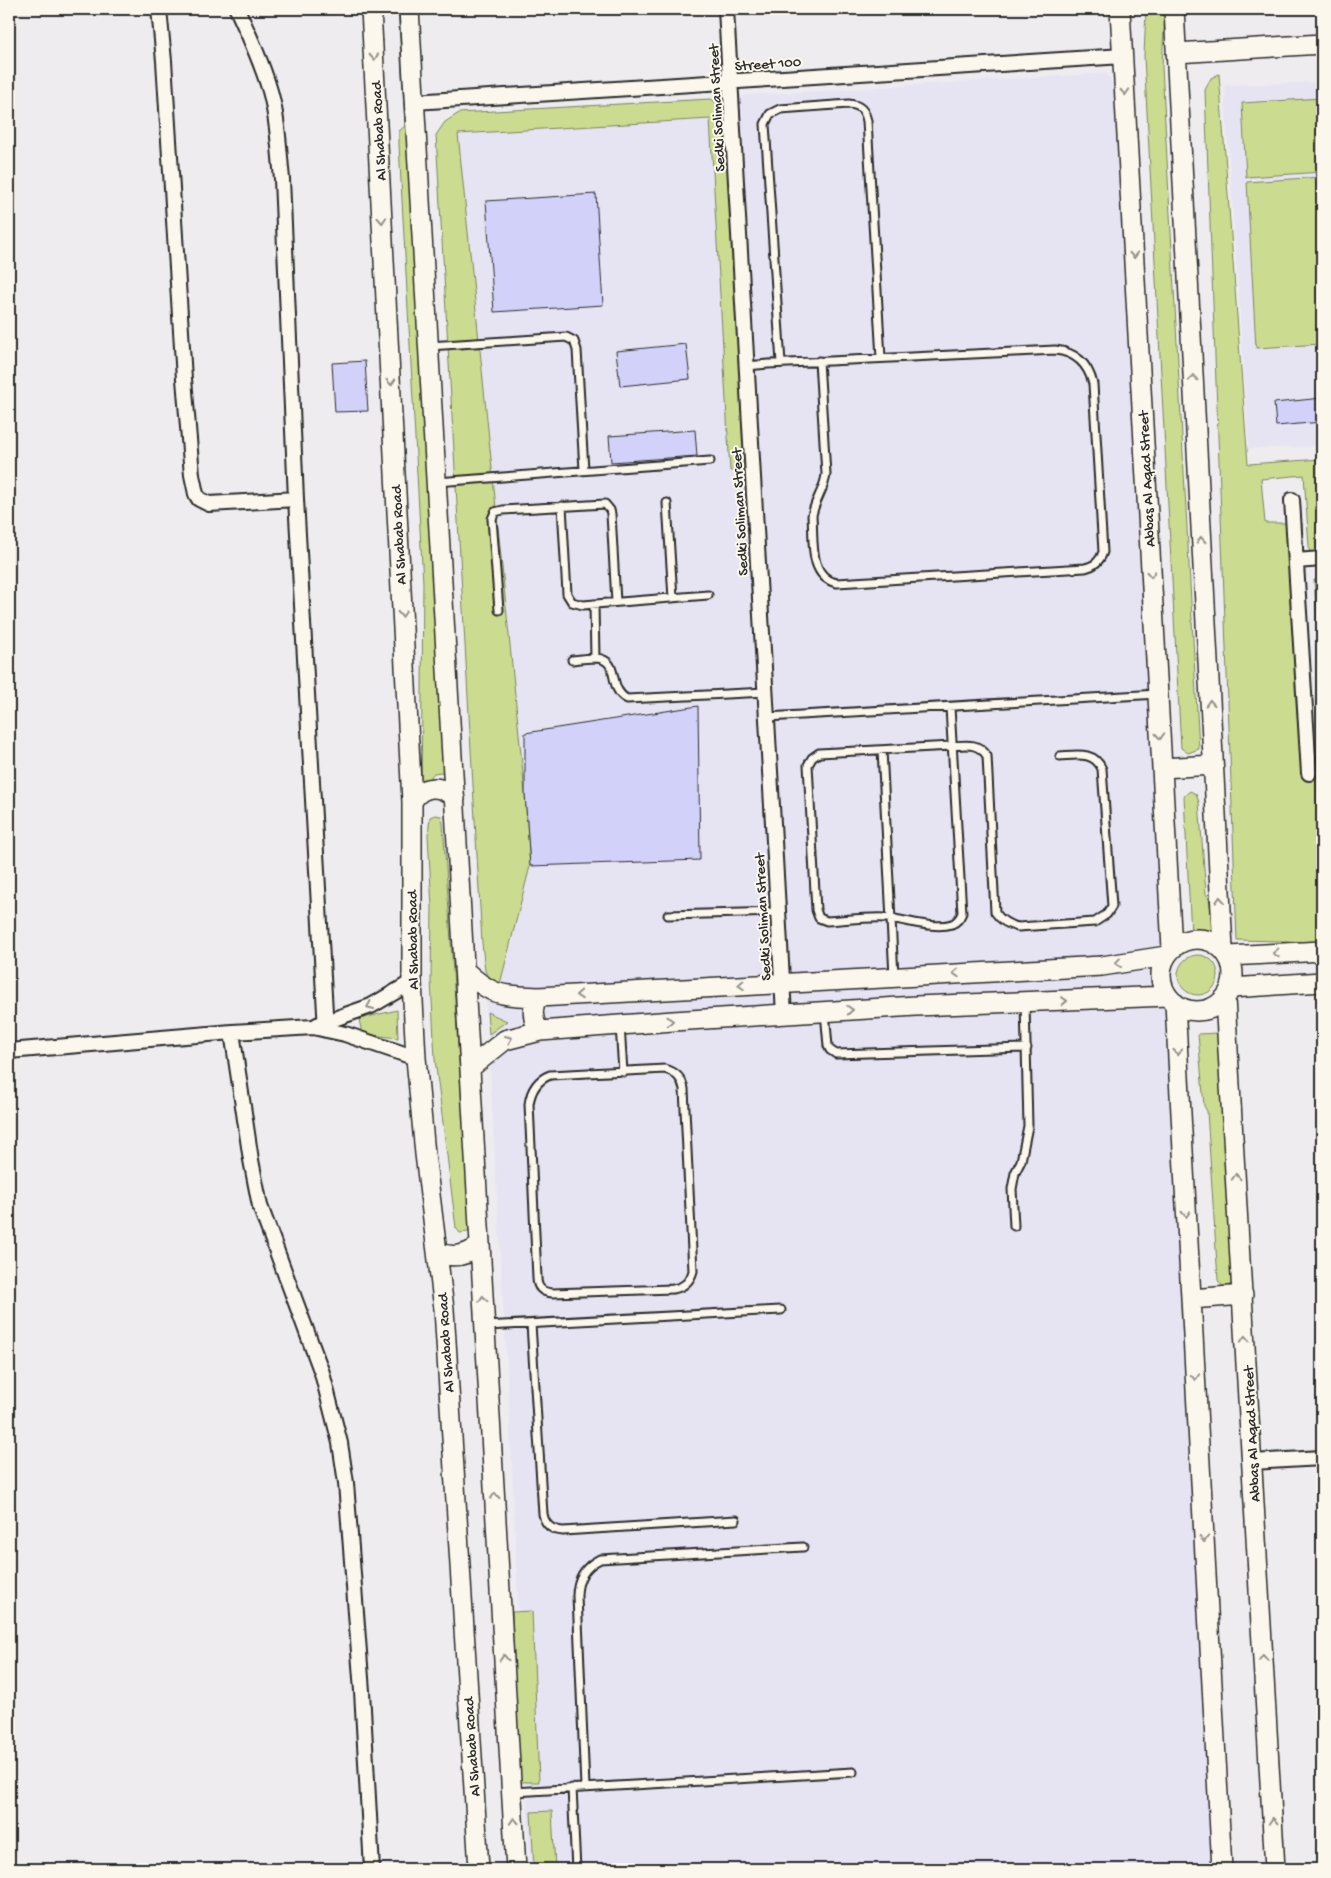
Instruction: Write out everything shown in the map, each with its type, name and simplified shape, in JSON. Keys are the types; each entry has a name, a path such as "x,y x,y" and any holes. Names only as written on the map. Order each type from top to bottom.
{"main road":[{"name":"Al Shabab Road","path":"371,9 412,802 412,982 416,1058 425,1154 445,1318 479,1869"},
{"path":"409,9 516,1869"},
{"name":"Abbas Al Aqad Street","path":"1120,9 1162,768 1169,952"},
{"path":"1169,952 1161,970 1162,984 1172,1000 1187,1010 1201,1011 1214,1007 1228,993 1233,972 1226,952 1213,765 1174,9"},
{"path":"1176,53 1322,44"},
{"path":"1162,768 1213,765"},
{"path":"412,802 420,792 432,788 445,790 455,798"},
{"path":"464,970 477,982 500,995 538,997 1102,966 1169,952 1186,940 1203,939 1214,942 1226,952 1322,951"},
{"path":"916,975 916,1006"},
{"path":"1228,993 1322,982"},
{"name":"Abbas Al Aqad Street","path":"1228,993 1275,1869"},
{"path":"538,997 534,1005 534,1016 535,1023 540,1031"},
{"path":"470,1068 504,1040 540,1031 916,1006 1172,1000"},
{"path":"1172,1000 1191,1299 1222,1869"},
{"path":"437,1252 444,1255 460,1256 468,1254 480,1245"},
{"path":"1191,1299 1243,1295"}],"street":[{"path":"159,9 184,379 192,475 196,494 198,499 210,504 296,499"},
{"path":"237,9 248,32 270,91 278,137 283,189 321,1026"},
{"name":"Sedki Soliman Street","path":"726,9 784,1014"},
{"name":"Street 100","path":"414,102 1123,56"},
{"path":"1292,500 1309,773"},
{"path":"1296,561 1322,559"},
{"path":"9,1051 321,1026 371,1006 412,982"},
{"path":"321,1026 416,1058"},
{"path":"232,1032 251,1160 260,1206 322,1373 331,1403 341,1451 346,1483 360,1662 372,1869"},
{"path":"1252,1462 1322,1458"}],"lane":[{"path":"781,363 765,124 770,114 780,109 849,104 855,104 864,110 867,121 881,358"},
{"path":"428,346 566,337 574,341 578,350 584,470"},
{"path":"747,366 819,361 1055,350 1070,353 1088,368 1093,384 1103,552 1098,562 1085,568 837,583 824,578 816,568 812,516 813,508 825,482 826,474 819,361"},
{"path":"436,482 710,461"},
{"path":"667,503 673,598"},
{"path":"499,610 492,523 493,515 499,510 605,504 610,510 616,602"},
{"path":"562,506 567,594 572,602 583,605 708,595"},
{"path":"594,604 595,658"},
{"path":"572,660 595,658 606,662 613,671 615,688 621,696 627,699 766,692"},
{"path":"767,718 1158,694"},
{"path":"950,707 952,746 962,913 957,921 947,924 917,923 891,918 827,921 819,918 816,910 809,761 819,753 882,750 952,746 972,745 978,746 987,756 995,912 1005,922 1018,926 1095,922 1106,914 1112,906 1102,769 1097,761 1089,756 1060,756"},
{"path":"882,750 894,976"},
{"path":"668,915 778,912"},
{"path":"1014,1226 1012,1188 1015,1172 1021,1161 1028,1126 1025,1002"},
{"path":"825,1012 828,1046 836,1054 1027,1048"},
{"path":"620,1025 623,1072"},
{"path":"665,1069 676,1073 683,1083 692,1276 685,1284 674,1289 547,1293 537,1283 530,1097 540,1080 550,1075 623,1072 665,1069"},
{"path":"485,1326 781,1310"},
{"path":"531,1324 543,1514 548,1526 552,1529 563,1531 736,1520"},
{"path":"585,1787 577,1596 579,1581 587,1568 600,1559 803,1547"},
{"path":"512,1792 853,1772"},
{"path":"572,1788 576,1869"}],"shaded area":[{"path":"1106,73 1117,88 1213,1869 530,1869 509,1406 436,135 445,122 459,113"},
{"path":"1322,82 1322,446 1249,449 1224,85"}],"green space":[{"path":"398,9 402,9 447,776 441,772 434,773 421,796 423,583 399,145 399,131 405,126"},
{"path":"1146,9 1165,9 1162,67 1199,749 1188,753 1181,748 1144,56"},
{"path":"1219,74 1248,464 1322,459 1322,559 1310,560 1304,475 1261,479 1265,523 1302,523 1322,893 1322,942 1237,940 1205,90 1211,78"},
{"path":"1322,98 1322,172 1246,177 1242,103"},
{"path":"711,99 725,108 729,125 744,470 730,471 710,119 458,134 525,793 530,866 500,984 494,983 485,971 482,943 436,135 445,122 459,113"},
{"path":"1322,177 1322,344 1256,348 1247,182"},
{"path":"1314,580 1322,580 1322,690"},
{"path":"1318,780 1322,780 1322,874"},
{"path":"1190,791 1196,794 1199,802 1206,894 1209,898 1214,932 1198,931 1191,934 1184,796"},
{"path":"435,815 441,816 443,823 470,1225 468,1232 460,1233 456,1228 435,1059 431,980 432,908 428,835 430,817"},
{"path":"1202,955 1209,958 1215,964 1218,975 1217,983 1209,992 1202,995 1194,995 1187,992 1179,983 1178,971 1181,964 1190,956"},
{"path":"397,1010 398,1038 362,1034 359,1019"},
{"path":"487,1012 507,1021 489,1034"},
{"path":"1218,1033 1233,1282 1224,1286 1218,1280 1207,1111 1204,1106 1198,1034"},
{"path":"532,1611 539,1782 519,1782 512,1612"},
{"path":"552,1811 555,1869 534,1869 531,1812"}],"building":[{"path":"596,194 603,305 494,312 486,201"},
{"path":"686,344 690,379 620,386 616,351"},
{"path":"365,361 368,411 335,412 332,363"},
{"path":"1322,398 1322,422 1276,426 1274,403"},
{"path":"695,430 697,456 611,462 609,436"},
{"path":"698,706 700,860 530,866 525,793 525,733"}]}
